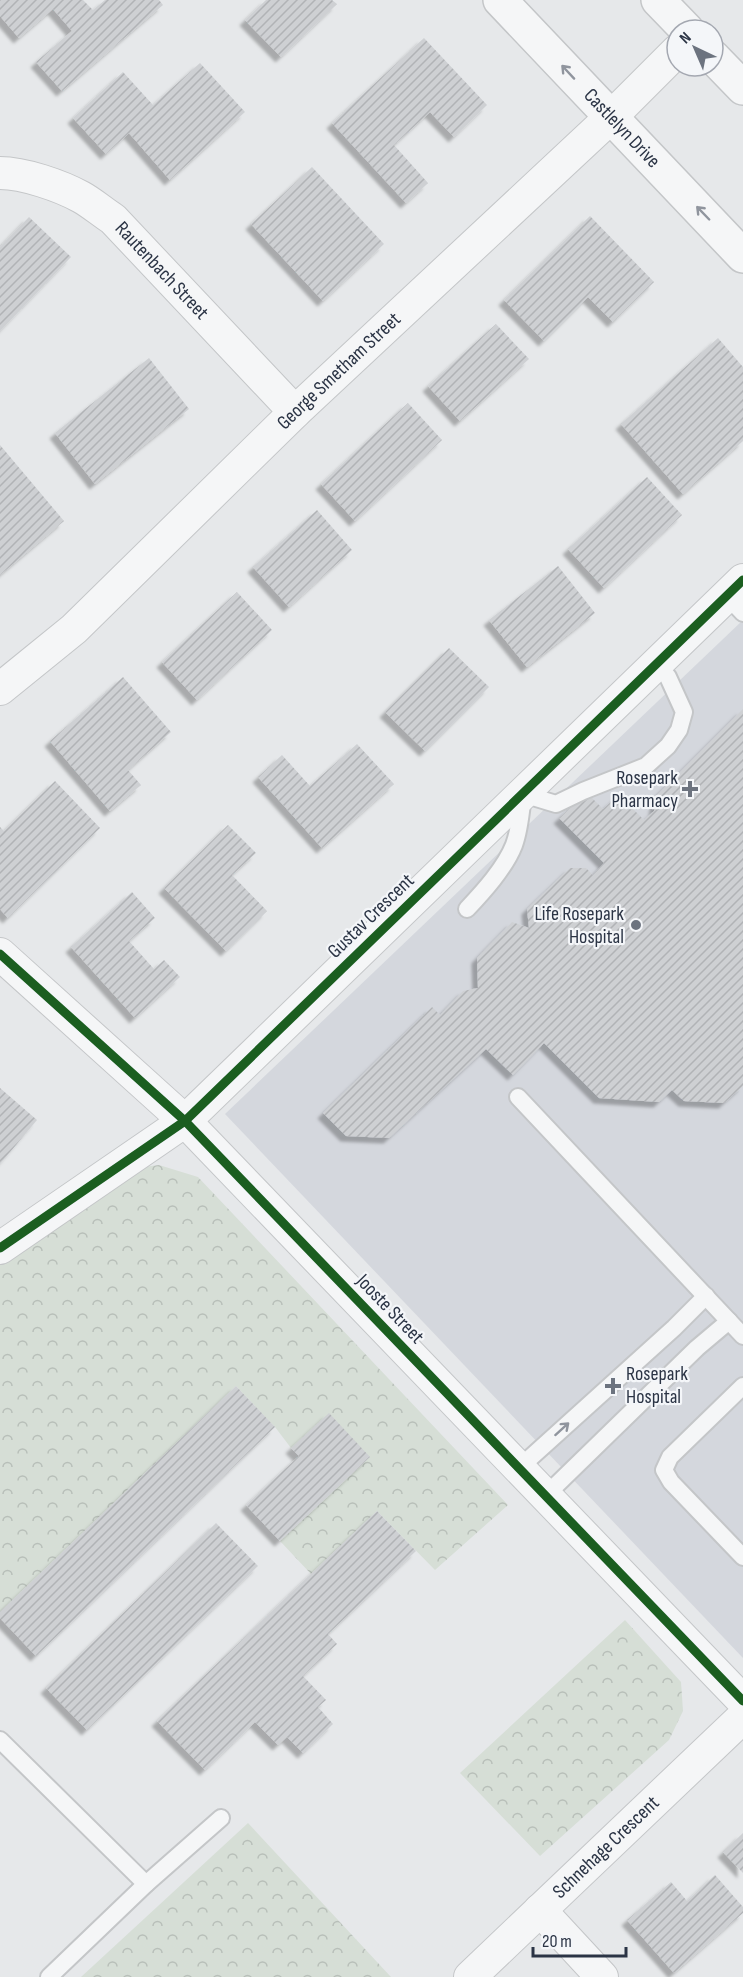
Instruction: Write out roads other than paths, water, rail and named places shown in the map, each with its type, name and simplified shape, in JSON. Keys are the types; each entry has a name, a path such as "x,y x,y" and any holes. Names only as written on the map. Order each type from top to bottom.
{"street":[{"name":"Castlelyn Drive","path":"500,0 743,256"},
{"path":"658,0 675,18"},
{"name":"George Smetham Street","path":"0,688 74,629 296,412 611,117 665,63"},
{"path":"725,69 743,88"},
{"name":"Rautenbach Street","path":"0,174 9,173 51,184 81,197 113,219 296,412"},
{"name":"Gustav Crescent","path":"0,1248 185,1121 657,664 738,596"},
{"name":"Jooste Street","path":"0,954 185,1121 743,1701"},
{"name":"Schnehage Crescent","path":"470,1977 743,1718"},
{"path":"540,1910 602,1977"}],"lane":[{"path":"467,909 488,886 514,846 523,794 556,804 646,766 668,746 679,730 684,712 668,677 657,664"},
{"path":"518,1097 743,1336"},
{"path":"519,1468 674,1328 706,1296"},
{"path":"545,1496 697,1348 729,1321"},
{"path":"743,1386 670,1456 664,1470 671,1482 743,1557"},
{"path":"0,1740 146,1884"},
{"path":"48,1977 146,1884 221,1818"}],"place":[{"name":"Rosepark Pharmacy","path":"690,789"},
{"name":"Life Rosepark Hospital","path":"636,925"},
{"name":"Rosepark Hospital","path":"613,1386"}]}
